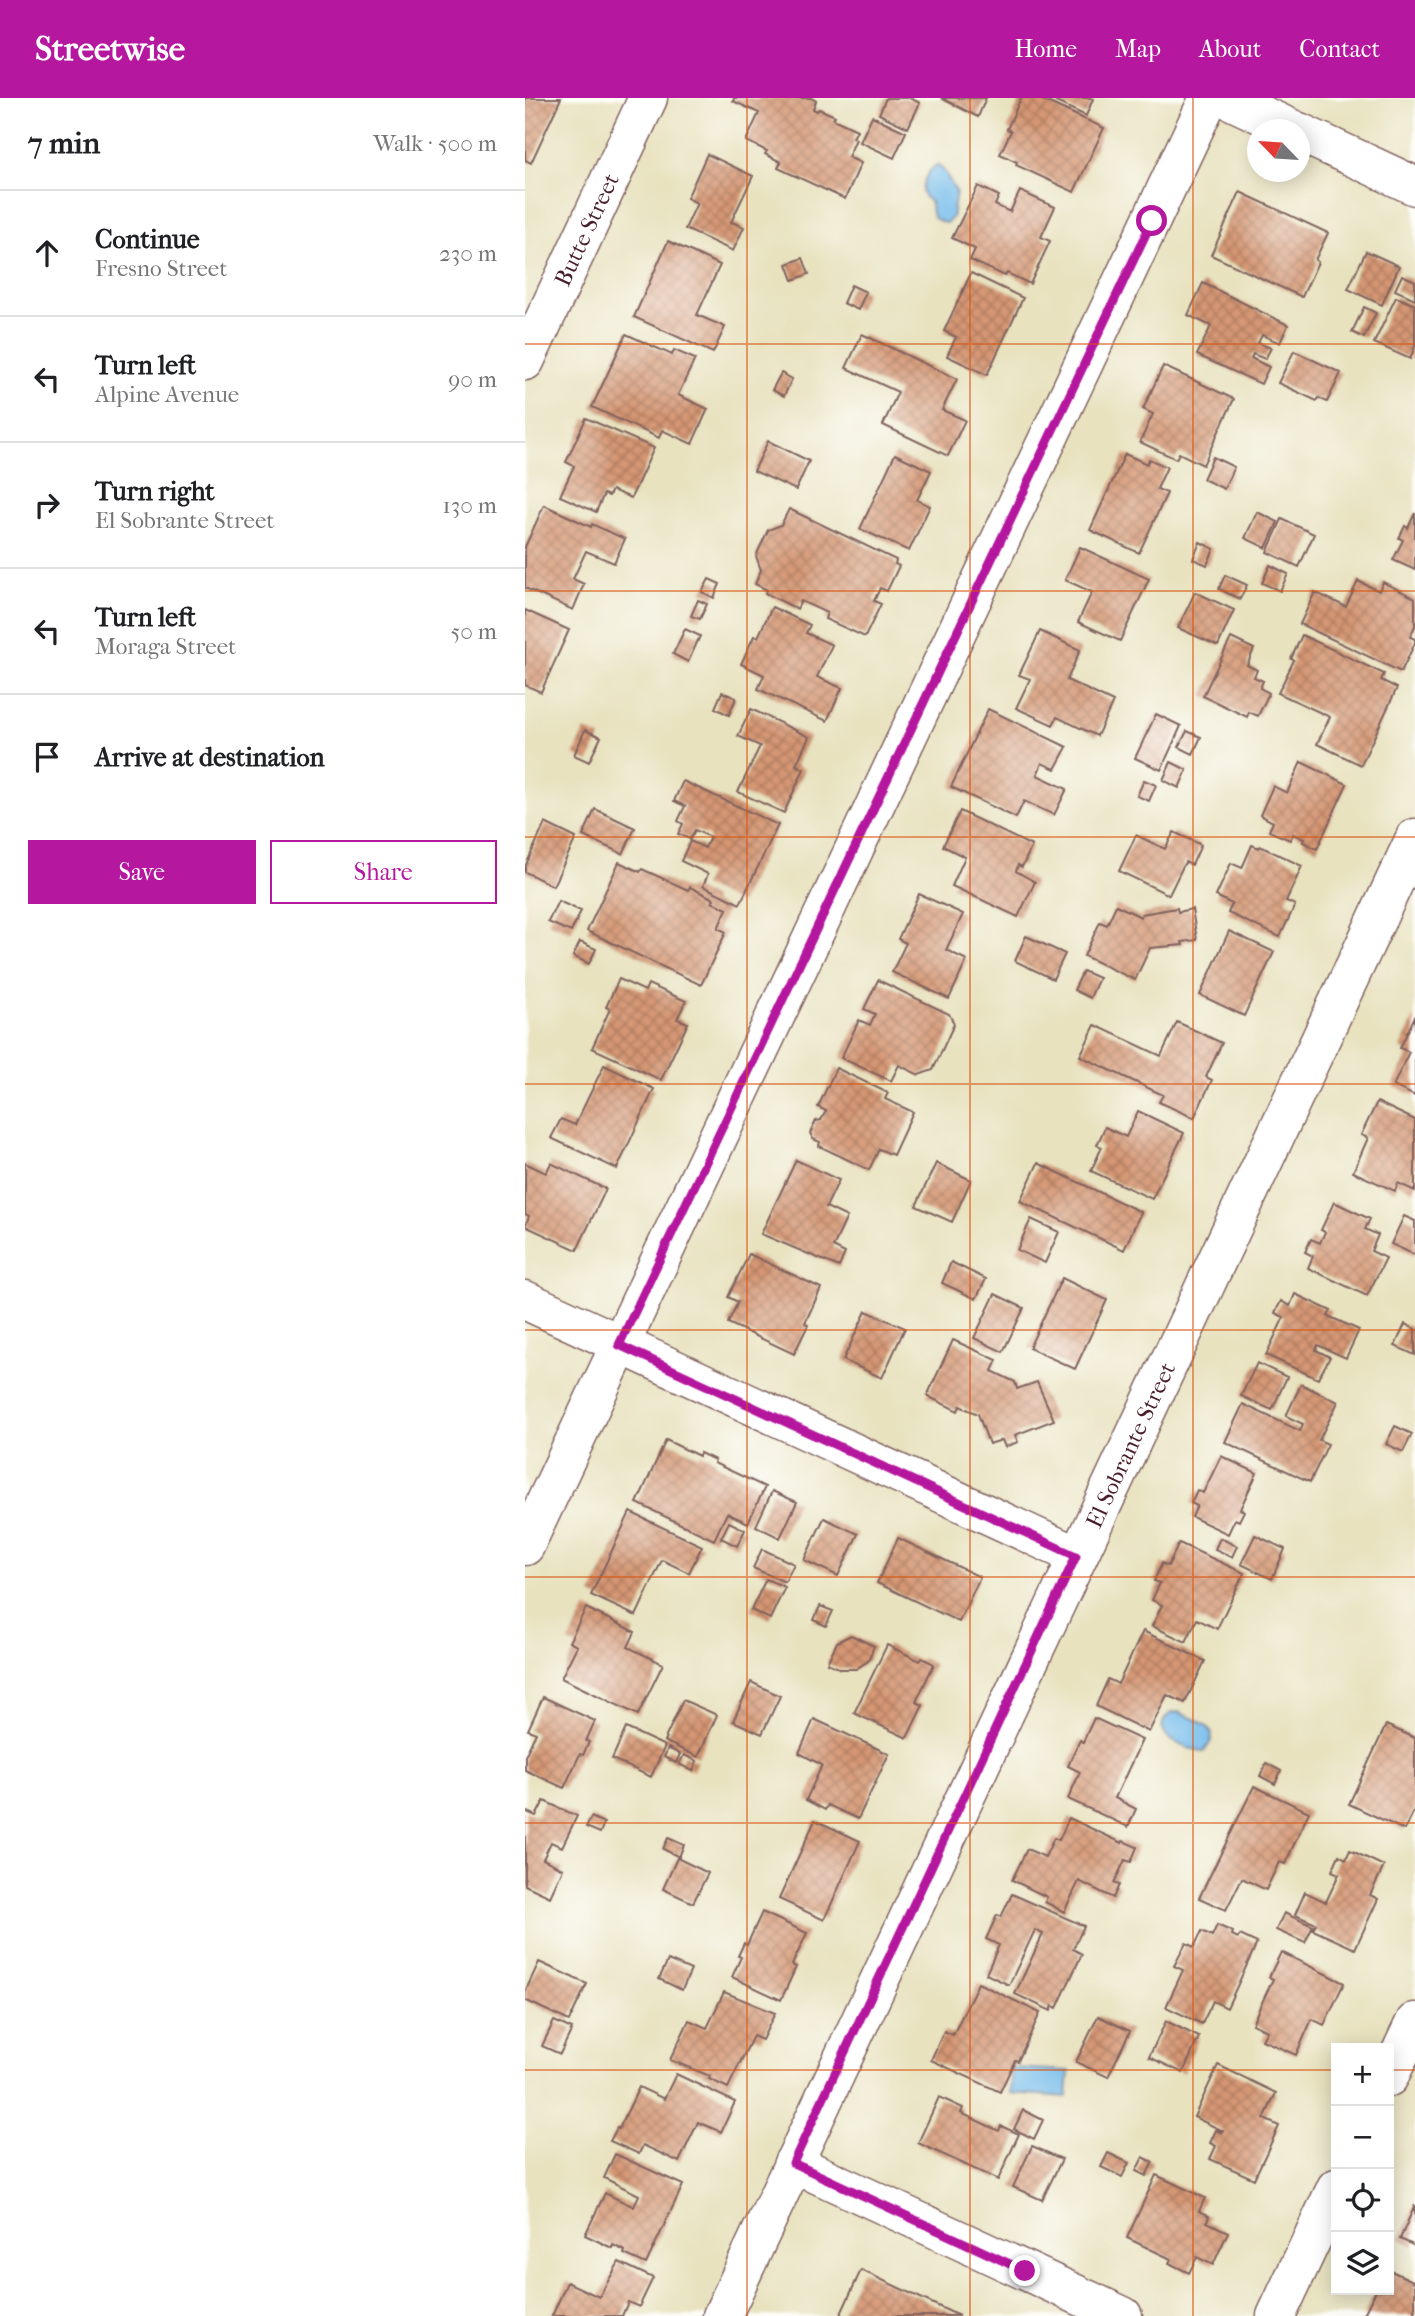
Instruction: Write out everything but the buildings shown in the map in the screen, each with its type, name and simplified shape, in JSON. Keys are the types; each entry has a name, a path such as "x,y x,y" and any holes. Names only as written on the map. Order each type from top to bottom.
{"street":[{"name":"Butte Street","path":"525,361 648,98"},
{"path":"525,1546 1209,98"},
{"path":"1226,98 1271,119"},
{"path":"1310,137 1415,186"},
{"name":"El Sobrante Street","path":"722,2316 1076,1556 1415,838"},
{"path":"525,1300 1076,1556"},
{"path":"1394,2066 1415,2022"},
{"path":"793,2163 1123,2316"},
{"path":"1276,2316 1331,2199"}],"water":[{"path":"937,165 944,171 956,191 952,218 946,223 934,217 931,203 922,191 925,178"},
{"path":"1178,1712 1210,1730 1210,1743 1204,1751 1183,1746 1164,1733 1165,1719 1169,1714"},
{"path":"1012,2068 1069,2071 1067,2097 1010,2093"}],"route":[{"path":"1025,2271 793,2163 1076,1556 619,1345 1152,221"}]}
